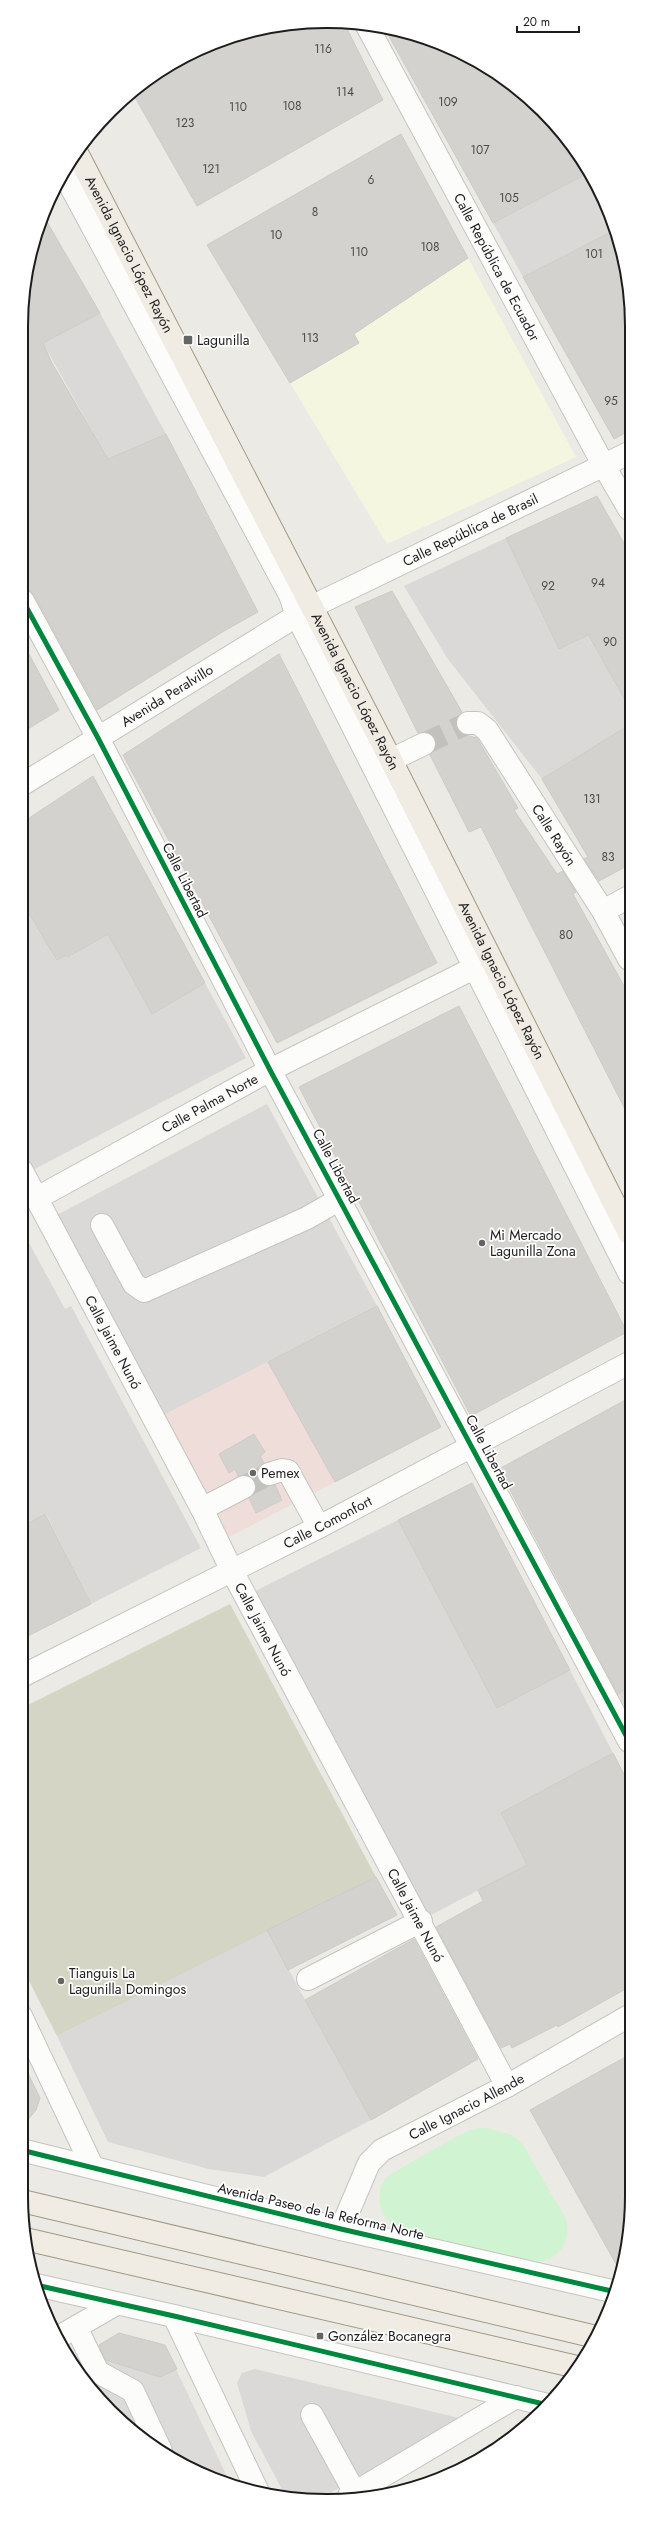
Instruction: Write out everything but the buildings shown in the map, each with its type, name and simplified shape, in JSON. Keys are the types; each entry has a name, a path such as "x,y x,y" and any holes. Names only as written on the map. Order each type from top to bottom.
{"main road":[{"name":"Avenida Ignacio López Rayón","path":"80,159 304,612 391,760 484,963 625,1225"},
{"path":"28,2203 590,2336"},
{"path":"32,2241 571,2367"}],"street":[{"name":"Calle República de Ecuador","path":"370,32 604,466 625,502"},
{"path":"67,179 286,588 304,612 484,963 625,1264"},
{"name":"Calle República de Brasil","path":"304,612 625,456"},
{"name":"Calle Libertad","path":"28,610 98,738 270,1070 473,1446 625,1734"},
{"name":"Avenida Peralvillo","path":"28,781 304,612"},
{"name":"Calle Rayón","path":"468,723 478,723 487,730 603,911 625,952"},
{"path":"391,760 424,744"},
{"path":"603,911 625,899"},
{"name":"Calle Palma Norte","path":"37,1198 270,1070 484,963"},
{"name":"Calle Jaime Nunó","path":"28,1182 202,1509 232,1571 507,2086"},
{"path":"102,1225 134,1284 144,1291 307,1218 340,1198"},
{"name":"Calle Comonfort","path":"28,1673 319,1527 625,1365"},
{"path":"269,1474 282,1470 288,1471 319,1527"},
{"path":"202,1509 244,1487"},
{"path":"308,1979 420,1921"},
{"name":"Calle Ignacio Allende","path":"341,2229 369,2163 382,2150 507,2086 625,2018"},
{"path":"28,2031 92,2166"},
{"name":"Avenida Paseo de la Reforma Norte","path":"28,2152 92,2166 188,2192 341,2229 609,2290"},
{"path":"43,2287 174,2316 541,2403"},
{"path":"116,2304 68,2332 94,2379 133,2391 156,2440"},
{"path":"174,2316 255,2485"},
{"path":"355,2492 516,2397"},
{"path":"312,2415 351,2492"}],"shaded area":[{"path":"584,175 594,194 610,233 523,277 493,223"},
{"path":"468,258 576,457 387,544 290,383 359,343 354,334"},
{"path":"100,313 166,434 108,459 43,343"},
{"path":"506,538 559,649 587,635 625,700 625,727 542,779 447,658 404,586"},
{"path":"28,913 57,960 67,955 69,957 108,934 152,1014 205,983 246,1058 33,1170 28,1161"},
{"path":"267,1104 377,1306 162,1416 55,1216"},
{"path":"28,1241 65,1309 71,1306 201,1548 91,1604 46,1514 28,1524"},
{"path":"268,1362 335,1482 227,1538 162,1416"},
{"path":"398,1520 497,1708 570,1670 613,1753 501,1813 527,1865 429,1916 255,1591"},
{"path":"230,1604 376,1877 57,2036 28,1979 28,1705"},
{"path":"625,1690 625,1708 618,1694"},
{"path":"267,1930 371,2120 264,2177 209,2169 108,2142 57,2036"},
{"path":"119,2337 166,2348 227,2477 194,2463 177,2454 145,2432 115,2407 77,2360"},
{"path":"255,2369 459,2418 461,2421 328,2494 282,2490 251,2431 237,2383 242,2373"}],"green space":[{"path":"488,2128 512,2135 522,2143 566,2219 567,2236 564,2244 554,2256 548,2260 531,2262 404,2231 391,2222 382,2210 379,2195 385,2179 390,2175 470,2130"}],"tunnel":[{"path":"424,744 468,723"},
{"path":"244,1487 269,1474"}],"cycle path":[{"path":"28,610 98,738 270,1070 625,1734"},
{"path":"28,2152 341,2229 609,2290"},
{"path":"42,2286 174,2316 541,2403"}],"place":[{"name":"Lagunilla","path":"188,340"},
{"name":"Mi Mercado Lagunilla Zona","path":"482,1243"},
{"name":"Pemex","path":"253,1473"},
{"name":"Tianguis La Lagunilla Domingos","path":"61,1981"},
{"name":"González Bocanegra","path":"320,2336"}]}
